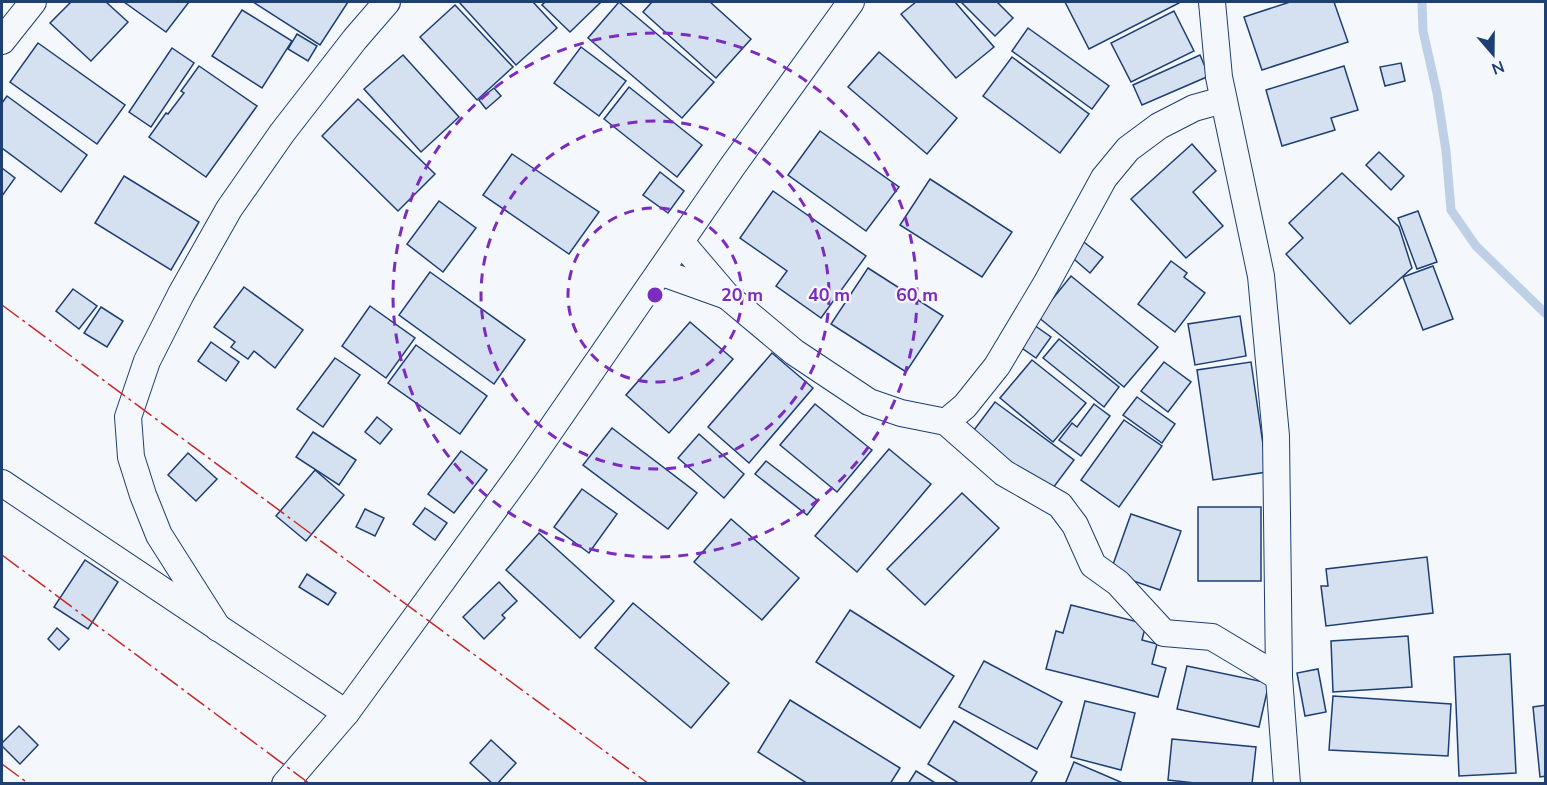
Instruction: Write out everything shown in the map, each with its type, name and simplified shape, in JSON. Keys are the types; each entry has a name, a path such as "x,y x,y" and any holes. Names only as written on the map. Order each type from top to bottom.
{"street":[{"path":"2,41 33,2"},
{"path":"218,628 159,535 131,457 128,417 147,361 181,294 229,209 282,133 355,39 387,2"},
{"path":"285,783 346,713 525,467 851,2"},
{"path":"1212,2 1223,100 1262,276 1276,436 1279,677 1287,783"},
{"path":"946,422 965,406 997,366 1046,284 1104,178 1128,149 1159,126 1194,108 1223,100"},
{"path":"681,242 727,296 794,352 869,402 946,422 1004,472 1060,505 1075,525 1093,565 1118,584 1164,633 1212,636 1279,677"},
{"path":"660,272 727,296"},
{"path":"2,483 346,713"}],"building":[{"path":"71,2 106,2 128,22 91,61 50,23"},
{"path":"124,2 189,2 166,32"},
{"path":"253,2 348,2 320,45"},
{"path":"459,2 533,2 557,28 516,65"},
{"path":"545,2 601,2 570,32 542,5"},
{"path":"619,2 714,82 682,118 588,38"},
{"path":"652,2 710,2 751,39 716,78 643,12"},
{"path":"916,2 955,2 994,47 956,78 901,14"},
{"path":"961,2 997,2 1013,18 995,36"},
{"path":"1065,2 1179,2 1179,3 1089,49"},
{"path":"1290,2 1334,2 1348,42 1262,70 1244,17"},
{"path":"455,5 513,67 477,100 420,37"},
{"path":"242,10 292,41 262,88 212,56"},
{"path":"1174,11 1194,51 1131,82 1111,43"},
{"path":"1028,28 1109,86 1092,109 1012,51"},
{"path":"297,34 317,46 308,61 288,49"},
{"path":"38,43 125,105 97,144 10,82"},
{"path":"581,47 626,81 599,116 554,83"},
{"path":"172,48 194,63 151,127 129,112"},
{"path":"879,52 957,118 927,154 848,87"},
{"path":"403,55 459,117 421,152 364,89"},
{"path":"1200,55 1209,76 1142,105 1133,85"},
{"path":"1012,57 1089,114 1060,153 983,96"},
{"path":"1401,63 1405,81 1385,86 1380,67"},
{"path":"199,66 257,106 206,177 149,137 184,93 181,91"},
{"path":"1344,66 1358,110 1331,118 1335,130 1282,146 1266,90"},
{"path":"629,87 702,145 677,177 604,119"},
{"path":"494,88 501,96 486,109 479,100"},
{"path":"7,96 87,155 61,192 2,148 2,103"},
{"path":"358,99 435,174 398,211 322,136"},
{"path":"820,131 899,187 866,231 788,175"},
{"path":"1192,144 1216,171 1193,192 1223,226 1186,258 1131,199"},
{"path":"1379,152 1404,176 1391,190 1366,165"},
{"path":"512,154 599,212 569,254 483,195"},
{"path":"2,168 15,178 2,196"},
{"path":"660,172 684,191 668,213 643,195"},
{"path":"1342,173 1399,227 1412,268 1350,324 1286,254 1303,238 1289,223"},
{"path":"124,176 199,222 171,270 95,223"},
{"path":"930,179 1012,232 982,277 900,225"},
{"path":"773,191 866,256 821,318 776,286 787,271 740,238"},
{"path":"439,201 476,228 443,272 407,244"},
{"path":"1418,211 1437,262 1417,269 1398,218"},
{"path":"1080,239 1103,257 1090,273 1068,254"},
{"path":"1171,261 1187,273 1184,277 1205,293 1175,332 1138,304"},
{"path":"1433,266 1453,319 1423,330 1403,277"},
{"path":"868,268 943,316 906,372 831,324"},
{"path":"430,272 525,340 494,384 399,315"},
{"path":"1071,276 1158,347 1124,387 1038,317"},
{"path":"244,287 303,330 275,368 254,351 248,359 231,347 235,342 214,327"},
{"path":"73,289 97,306 79,329 56,311"},
{"path":"370,306 415,338 386,378 342,346"},
{"path":"101,307 123,321 107,347 84,333"},
{"path":"1240,316 1246,356 1195,365 1188,324"},
{"path":"690,322 733,359 669,433 626,395"},
{"path":"1034,325 1051,337 1036,358 1019,346"},
{"path":"1059,339 1119,387 1104,407 1043,358"},
{"path":"211,342 239,362 226,381 198,361"},
{"path":"416,345 487,396 460,434 388,383"},
{"path":"772,353 813,388 749,463 708,427"},
{"path":"335,358 360,375 323,427 297,409"},
{"path":"1032,360 1086,403 1053,442 1000,398"},
{"path":"1164,362 1191,382 1168,412 1141,391"},
{"path":"1251,362 1267,472 1213,480 1197,370"},
{"path":"1137,397 1175,424 1162,443 1123,415"},
{"path":"995,402 1074,460 1050,492 971,434"},
{"path":"815,404 872,450 837,492 780,445"},
{"path":"1094,404 1110,416 1081,456 1059,440 1072,423 1077,427"},
{"path":"377,417 392,429 380,444 365,432"},
{"path":"1124,420 1162,446 1119,507 1081,480"},
{"path":"612,428 697,493 668,529 583,465"},
{"path":"313,432 356,460 339,485 296,457"},
{"path":"699,434 744,474 724,498 678,458"},
{"path":"889,449 931,484 857,572 815,536"},
{"path":"461,451 487,470 454,513 428,494"},
{"path":"188,453 217,479 196,501 168,475"},
{"path":"766,461 818,501 807,515 755,474"},
{"path":"315,470 344,495 306,541 276,516"},
{"path":"582,489 617,514 589,553 554,527"},
{"path":"962,493 999,528 925,605 887,569"},
{"path":"1198,507 1261,507 1261,581 1198,581"},
{"path":"425,508 447,523 435,540 413,524"},
{"path":"365,509 384,518 375,536 356,527"},
{"path":"1131,514 1181,531 1160,590 1110,573"},
{"path":"731,519 799,578 762,620 694,562"},
{"path":"539,533 614,601 580,638 506,570"},
{"path":"1427,557 1433,613 1326,626 1321,586 1328,586 1326,569"},
{"path":"85,560 118,582 88,629 54,607"},
{"path":"307,574 336,593 328,605 299,587"},
{"path":"499,582 517,601 502,615 505,618 484,639 463,617"},
{"path":"633,603 729,683 691,728 595,648"},
{"path":"1071,605 1146,624 1142,640 1157,644 1152,664 1166,668 1158,697 1046,669 1056,631 1063,633"},
{"path":"850,610 954,676 920,728 816,662"},
{"path":"57,628 69,639 59,650 48,639"},
{"path":"1408,636 1412,687 1333,692 1331,641"},
{"path":"1510,654 1516,773 1459,776 1454,657"},
{"path":"984,661 1062,702 1037,749 959,707"},
{"path":"1187,666 1269,683 1259,727 1177,709"},
{"path":"1318,669 1326,712 1305,716 1297,673"},
{"path":"1333,696 1451,704 1448,756 1329,750"},
{"path":"790,700 900,768 890,784 808,784 758,752"},
{"path":"1085,701 1135,713 1121,770 1071,757"},
{"path":"1546,705 1546,776 1540,777 1533,707"},
{"path":"954,721 1037,772 1030,784 960,784 928,764"},
{"path":"19,726 38,745 20,764 2,746 2,743"},
{"path":"1172,739 1256,747 1252,784 1204,784 1168,780"},
{"path":"491,740 516,763 497,784 493,784 470,763"},
{"path":"1074,762 1123,783 1065,784"},
{"path":"916,771 937,784 908,784"}],"waterway":[{"path":"1422,2 1423,31 1437,93 1446,151 1451,210 1476,246 1546,314"}],"power":[{"path":"2,305 649,784"},
{"path":"2,555 310,784"},
{"path":"2,764 29,784"}]}
